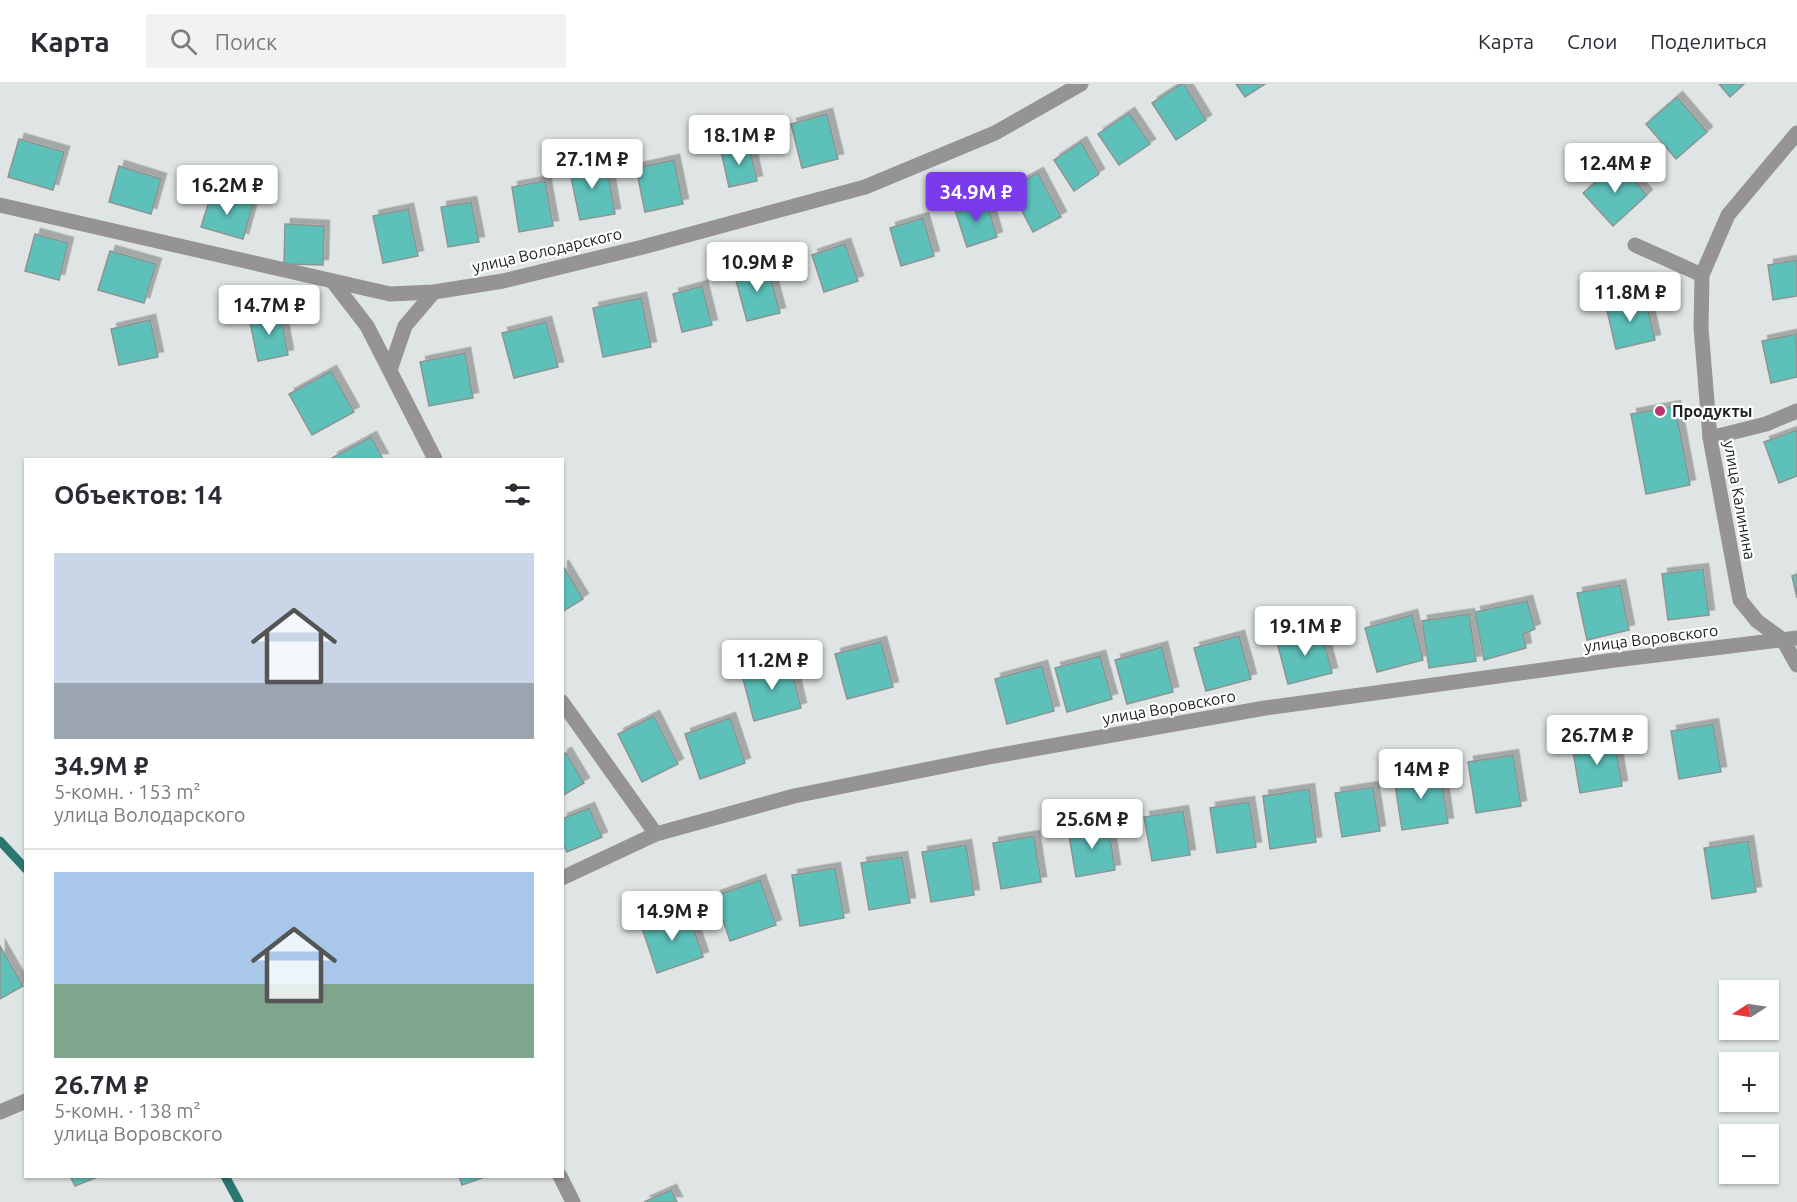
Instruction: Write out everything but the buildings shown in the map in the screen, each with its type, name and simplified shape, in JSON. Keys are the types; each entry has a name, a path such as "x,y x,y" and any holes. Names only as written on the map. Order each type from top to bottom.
{"street":[{"name":"улица Володарского","path":"0,205 390,294 434,292 503,280 644,247 865,187 995,133 1082,84"},
{"name":"улица Калинина","path":"1797,134 1728,215 1702,275 1701,328 1710,438 1740,600 1757,621 1790,639 1797,665"},
{"path":"1635,245 1702,275"},
{"path":"333,282 367,326 434,458"},
{"path":"390,370 405,326 434,292"},
{"path":"1710,438 1766,424 1797,411"},
{"name":"улица Воровского","path":"564,877 656,834 794,796 989,757 1265,708 1615,660 1790,639"},
{"path":"564,705 656,834"},
{"path":"0,1112 24,1102"},
{"path":"561,1178 573,1202"}],"waterway":[{"path":"0,841 24,867"},
{"path":"226,1178 239,1202"}],"place":[{"name":"Продукты","path":"1660,411"}]}
